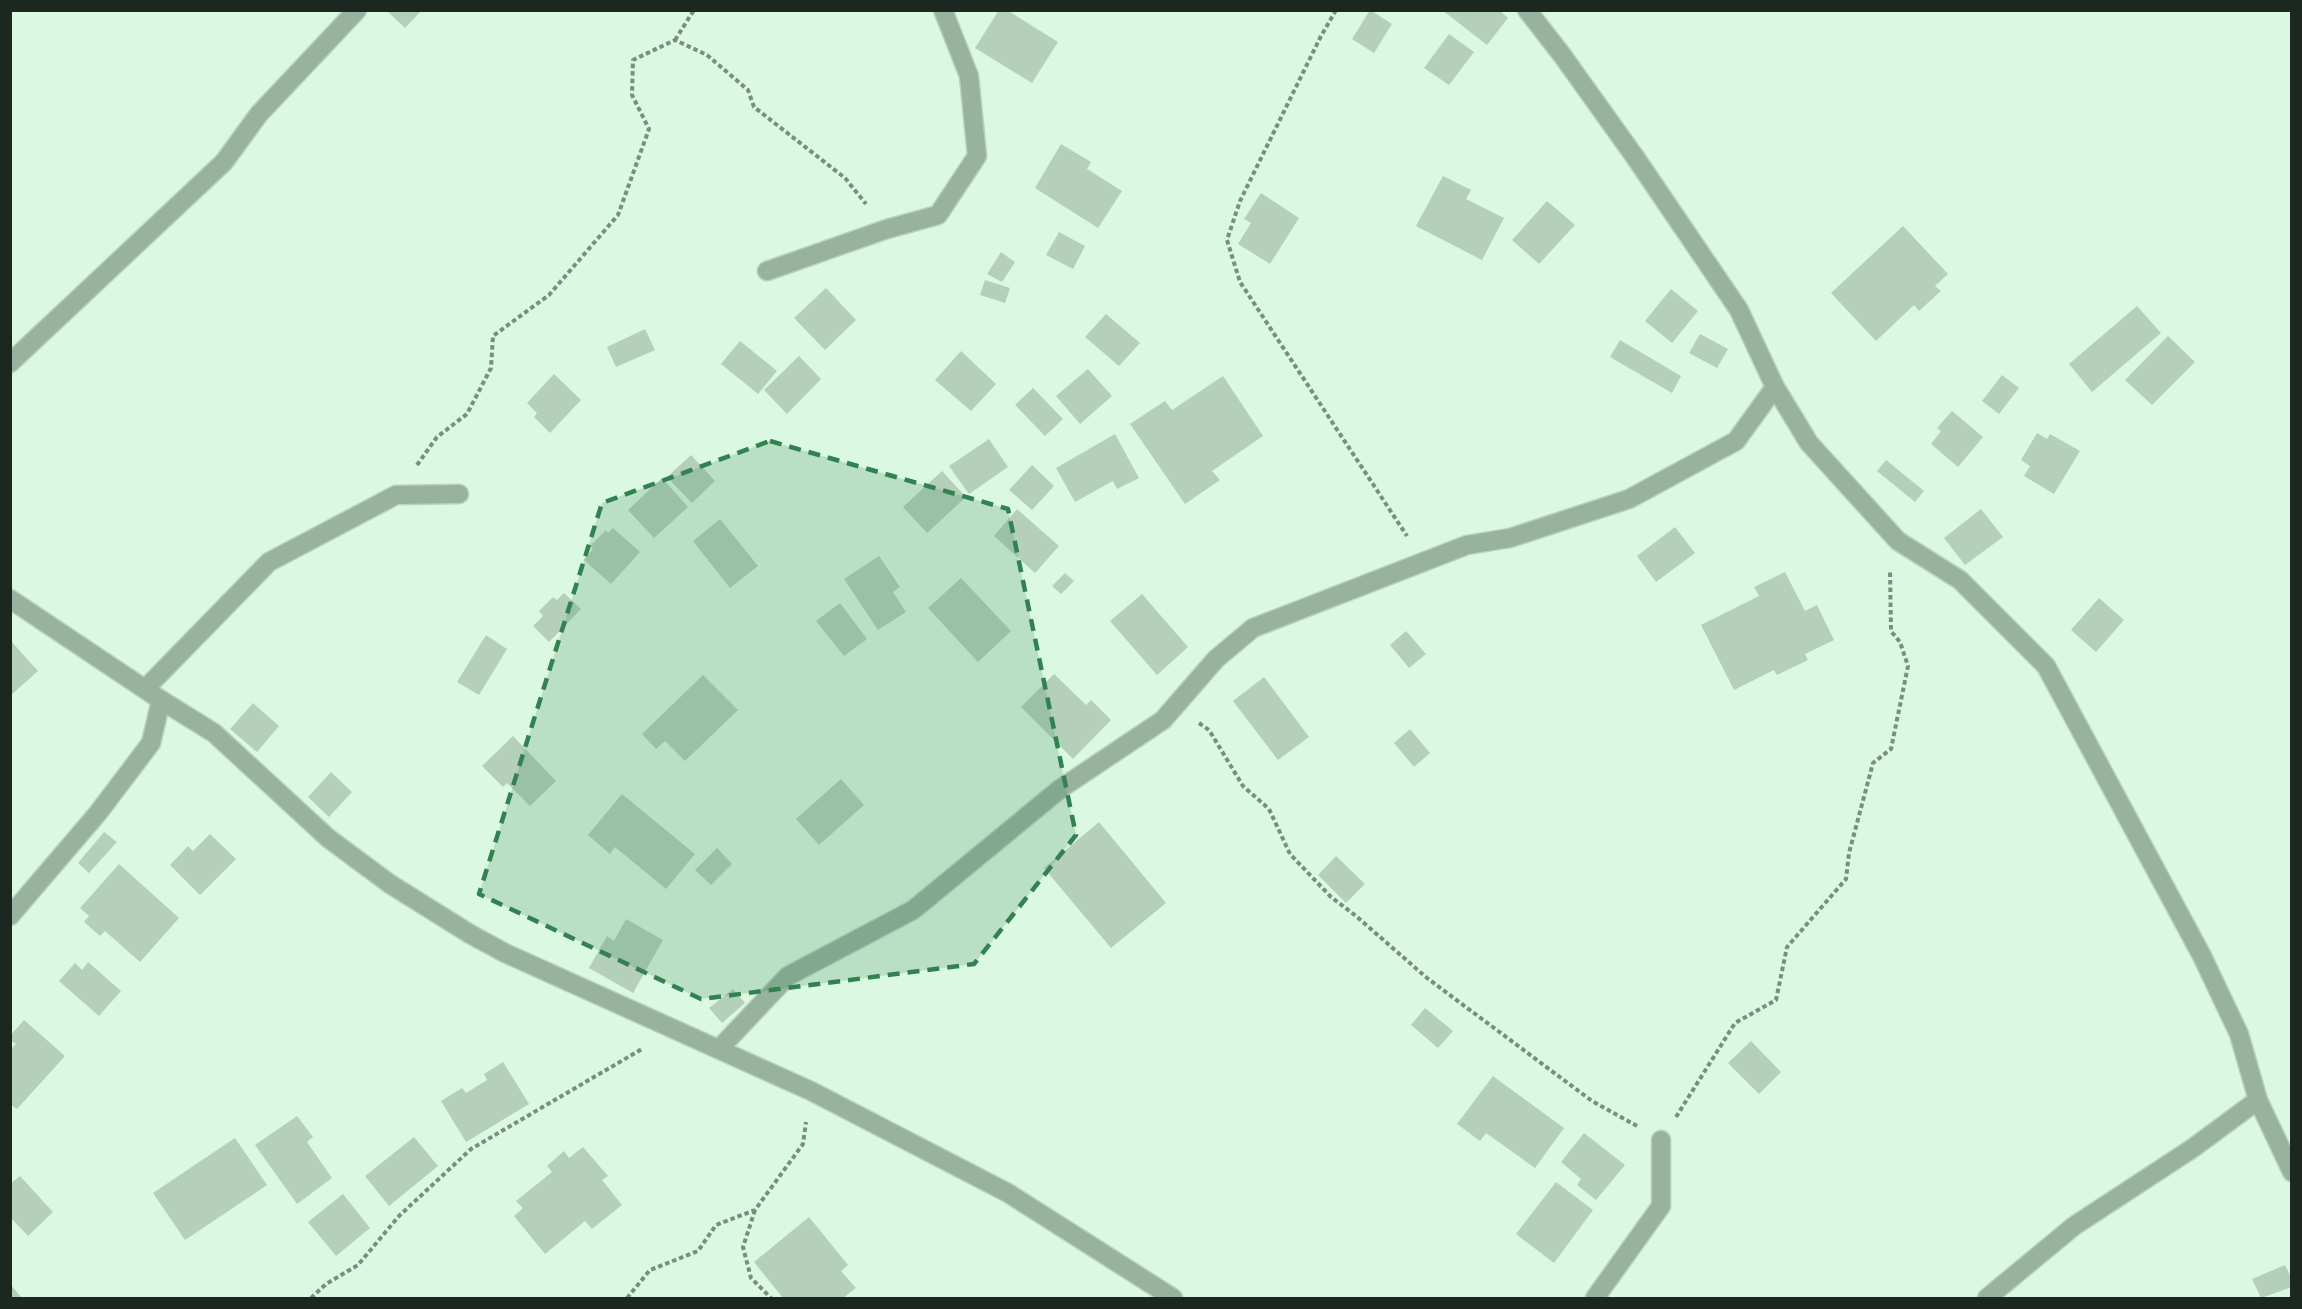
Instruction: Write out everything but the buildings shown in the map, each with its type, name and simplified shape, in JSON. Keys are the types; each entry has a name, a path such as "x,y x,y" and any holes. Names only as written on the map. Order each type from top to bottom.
{"street":[{"path":"10,363 224,162 259,114 357,10"},
{"path":"767,271 938,215 977,156 969,75 943,10"},
{"path":"1527,10 1609,120 1733,300 1775,387 1809,443 1898,541 1960,580 2046,666 2202,956 2239,1035 2258,1100 2292,1172"},
{"path":"719,1049 788,976 913,910 1060,789 1163,720 1216,659 1253,628 1467,544 1510,538 1629,499 1736,441 1775,387"},
{"path":"146,689 269,562 396,495 459,494"},
{"path":"10,599 160,700 214,733 328,838 390,884 470,934 505,953 811,1091 1008,1193 1173,1299"},
{"path":"10,916 98,813 151,743 160,700"},
{"path":"1987,1299 2074,1226 2193,1148 2258,1100"},
{"path":"1595,1299 1660,1206 1661,1140"}],"path":[{"path":"396,495 437,437 467,414 491,368 492,336 549,295 618,215 649,129 632,94 633,60 675,40 694,10"},
{"path":"1336,10 1240,201 1227,240 1240,282 1424,562"},
{"path":"675,40 707,55 748,90 754,107 845,178 887,230"},
{"path":"1163,720 1190,718 1209,730 1243,786 1269,809 1290,854 1332,897 1426,978 1592,1101 1661,1140 1735,1023 1776,1000 1787,947 1846,879 1849,853 1873,763 1891,749 1908,666 1900,642 1891,631 1890,568 1898,541"},
{"path":"311,1299 326,1284 358,1265 399,1216 471,1149 673,1030"},
{"path":"771,1299 751,1278 743,1247 755,1210 803,1144 811,1091"},
{"path":"627,1299 650,1270 698,1251 716,1225 755,1210"}],"highlighted area":[{"path":"770,441 1008,509 1076,835 974,964 701,999 479,894 602,503"}]}
